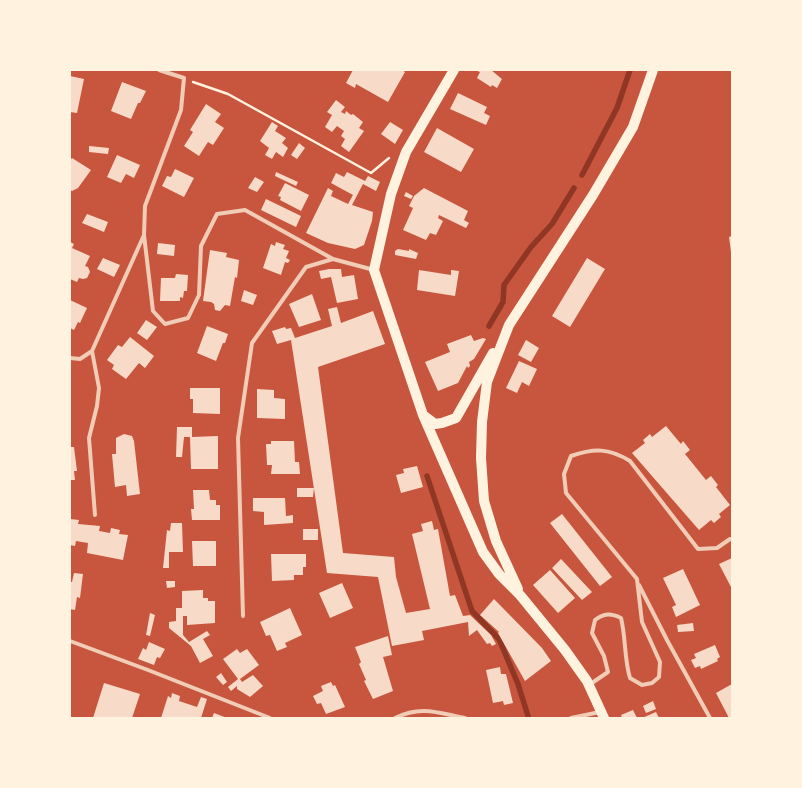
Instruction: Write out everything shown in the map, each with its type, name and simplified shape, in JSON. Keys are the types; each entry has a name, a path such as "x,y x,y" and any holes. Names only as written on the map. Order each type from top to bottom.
{"main road":[{"path":"454,70 406,152 391,194 374,270 422,415 483,552 499,574 520,595 565,650 589,685 603,715"},
{"path":"422,415 435,424 456,418 509,325 593,195 633,127 653,70"},
{"path":"509,325 488,382 482,422 481,458 484,501 496,541 520,595"}],"street":[{"path":"160,71 184,78 181,110 145,206 144,235 153,311 165,324 188,318 191,312 199,295 201,246 217,214 245,210 334,259 374,270"},
{"path":"70,358 80,359 92,351 144,235"},
{"path":"243,616 238,438 252,343 306,267 334,259"},
{"path":"92,351 100,388 89,438 96,514"},
{"path":"710,718 666,640 637,579 566,493 564,474 571,456 587,450 604,450 620,455 630,461 698,549 717,548 730,539"},
{"path":"589,685 608,672 604,656 592,633 595,620 603,614 613,614 622,618 626,665 630,678 642,685 652,683 659,677 660,662 642,622 637,579"},
{"path":"70,641 270,718"},
{"path":"395,718 407,712 426,710 465,718"},
{"path":"571,718 603,715"}],"path":[{"path":"184,78 228,94 371,173"}],"building":[{"path":"353,70 402,70 405,72 388,102 356,84 355,88 346,83"},
{"path":"475,70 491,70 502,79 497,88 492,85 491,87 477,78 480,72"},
{"path":"70,76 84,79 77,113 70,112"},
{"path":"122,82 146,91 140,103 138,103 131,119 111,111"},
{"path":"458,93 487,107 484,113 490,116 486,125 450,109"},
{"path":"336,100 345,107 341,112 345,114 346,111 351,115 353,114 363,122 359,128 364,131 349,152 341,146 345,139 341,136 344,131 337,126 332,132 325,127 332,115 327,112"},
{"path":"206,104 221,114 215,122 224,128 213,145 208,142 199,156 184,146 193,132 190,130"},
{"path":"272,122 278,126 275,131 286,138 282,143 288,148 283,157 276,152 272,159 265,155 269,148 260,141"},
{"path":"390,122 403,130 395,144 381,134"},
{"path":"437,128 474,149 461,172 424,152"},
{"path":"299,143 305,148 297,159 291,155"},
{"path":"89,146 109,148 108,154 89,152"},
{"path":"117,155 140,165 134,178 126,174 121,183 107,177"},
{"path":"72,158 91,170 78,188 72,191 70,190 70,161"},
{"path":"175,169 194,178 184,197 162,186 167,176 171,177"},
{"path":"276,172 298,182 296,186 275,176"},
{"path":"347,172 365,181 368,176 380,182 376,191 363,184 352,205 373,212 372,221 364,245 355,249 328,243 306,233 328,188 333,191 331,196 348,204 353,195 331,183 336,173 344,177"},
{"path":"255,177 264,182 257,192 248,188"},
{"path":"285,183 309,195 301,211 280,200 281,197 278,196"},
{"path":"424,188 468,211 464,220 469,223 466,228 439,215 438,218 443,221 436,235 430,233 426,240 403,230 413,208 409,206 414,196"},
{"path":"406,192 413,196 411,199 404,196"},
{"path":"266,199 301,216 296,227 261,210"},
{"path":"87,214 108,222 104,232 82,223"},
{"path":"732,236 732,252 731,252 729,237"},
{"path":"70,242 74,244 72,248 90,256 85,266 88,267 90,272 87,278 79,278 77,282 70,279"},
{"path":"276,242 285,245 283,249 289,251 286,258 290,260 288,263 285,262 281,275 263,268 271,244 275,246"},
{"path":"158,243 175,245 174,256 157,254"},
{"path":"398,249 409,251 409,249 418,253 416,259 395,255 395,251"},
{"path":"210,250 227,253 226,257 239,260 237,278 235,277 230,306 225,305 220,311 215,310 214,304 211,302 203,301"},
{"path":"103,258 120,265 114,277 97,269"},
{"path":"587,258 605,269 570,327 552,316"},
{"path":"341,269 342,277 354,275 358,299 337,303 331,277 321,279 319,271"},
{"path":"419,270 451,275 451,270 459,271 455,296 417,290"},
{"path":"176,274 188,275 187,291 184,291 183,298 180,297 180,301 160,301 161,278 175,278"},
{"path":"244,290 257,295 253,305 241,301"},
{"path":"312,294 321,320 299,327 289,304"},
{"path":"70,300 87,308 80,323 78,322 74,330 70,328"},
{"path":"337,307 341,323 373,311 385,344 318,367 343,553 394,557 396,577 406,613 430,609 412,534 423,531 421,524 432,521 434,530 438,529 450,596 455,595 463,616 470,615 491,635 496,644 492,646 490,643 487,644 477,630 469,636 468,622 422,631 424,640 392,646 378,577 327,573 291,340 277,344 272,331 285,327 286,329 291,328 295,338 332,326 328,309"},
{"path":"146,320 157,327 147,340 137,333"},
{"path":"207,326 228,334 216,361 197,353"},
{"path":"471,335 474,341 483,338 486,339 474,359 469,362 470,366 468,368 467,366 458,383 438,391 425,362 450,352 447,344"},
{"path":"130,337 154,356 145,368 139,363 126,379 112,369 114,365 107,360 118,345 122,347"},
{"path":"526,340 539,348 531,362 518,355"},
{"path":"519,361 537,369 529,386 522,382 517,393 506,388"},
{"path":"190,388 220,388 220,414 193,413 193,399 190,399"},
{"path":"257,389 274,390 274,398 285,399 285,419 257,418"},
{"path":"666,426 681,444 683,441 690,450 685,454 706,480 711,476 718,485 716,487 730,505 719,514 721,517 714,523 711,520 699,530 632,453 645,443 643,440 650,434 652,437"},
{"path":"177,427 192,427 192,437 218,436 218,469 191,469 190,437 184,437 182,457 176,457"},
{"path":"124,434 132,436 134,441 140,494 127,496 126,485 115,487 112,454 116,454 116,438"},
{"path":"271,441 294,441 295,462 299,462 300,474 271,474 272,465 267,465 266,444 271,444"},
{"path":"70,447 74,447 77,471 74,471 75,480 70,480"},
{"path":"417,466 423,487 401,493 396,475 404,473 403,469"},
{"path":"297,488 314,488 313,497 297,497"},
{"path":"193,490 209,490 210,500 216,500 216,505 220,505 220,520 192,520 191,509 194,509"},
{"path":"253,498 285,498 286,516 293,515 293,523 264,525 264,512 253,511"},
{"path":"562,514 612,577 600,586 550,523"},
{"path":"70,519 79,520 78,524 100,526 99,531 110,533 111,528 120,530 119,534 128,535 123,560 87,553 88,543 76,541 75,546 70,545"},
{"path":"171,523 182,523 183,552 169,552 169,568 163,568 167,530 170,531"},
{"path":"303,529 318,529 318,540 303,540"},
{"path":"192,541 216,541 216,566 193,566"},
{"path":"271,554 306,554 306,567 303,567 303,575 294,575 294,580 272,581"},
{"path":"732,558 732,589 719,564"},
{"path":"561,559 592,592 582,600 552,568"},
{"path":"683,569 700,605 676,617 672,607 676,605 663,578"},
{"path":"550,570 575,598 558,613 533,585"},
{"path":"74,573 83,574 80,598 77,597 75,610 70,609 70,582 72,582"},
{"path":"166,581 175,581 175,587 167,588"},
{"path":"342,583 353,608 330,618 319,593"},
{"path":"203,590 203,598 208,598 208,601 215,601 215,623 187,625 187,616 183,616 183,635 189,642 207,631 210,635 203,639 213,656 200,663 191,646 169,628 169,622 176,621 176,608 182,608 182,591"},
{"path":"494,599 542,648 551,661 525,681 498,633 499,632 480,615"},
{"path":"290,608 302,635 285,643 287,647 277,651 270,635 266,636 260,622"},
{"path":"150,613 155,615 150,636 146,635"},
{"path":"693,623 694,631 678,632 677,625"},
{"path":"388,636 392,655 383,657 393,691 373,699 364,681 366,680 359,664 361,662 355,647"},
{"path":"149,642 165,649 160,658 157,657 154,665 138,659 143,648 146,650"},
{"path":"715,645 720,657 717,659 718,661 701,669 700,666 695,668 691,660 696,658 694,654"},
{"path":"237,649 240,653 247,649 259,665 240,679 242,682 253,675 263,686 250,697 237,689 237,686 231,691 228,687 238,679 223,659"},
{"path":"500,667 501,674 506,674 513,703 504,705 503,701 493,703 486,670"},
{"path":"221,673 227,682 223,685 216,677"},
{"path":"331,682 333,686 335,685 345,707 326,714 321,703 317,704 313,696 323,691 321,686"},
{"path":"104,683 140,694 132,718 93,718"},
{"path":"732,684 732,717 729,718 716,693"},
{"path":"172,693 180,696 179,701 197,707 201,697 207,699 201,718 161,718 168,696 171,698"},
{"path":"653,701 656,709 646,713 643,706"},
{"path":"633,710 637,718 622,718 621,715"},
{"path":"656,712 659,718 642,718"},
{"path":"214,713 227,718 212,718"}],"waterway":[{"path":"582,175 617,108 630,70"},
{"path":"489,326 503,302 504,285 531,247 552,224 574,188"},
{"path":"427,476 472,611 499,639 518,684 528,716"}]}
